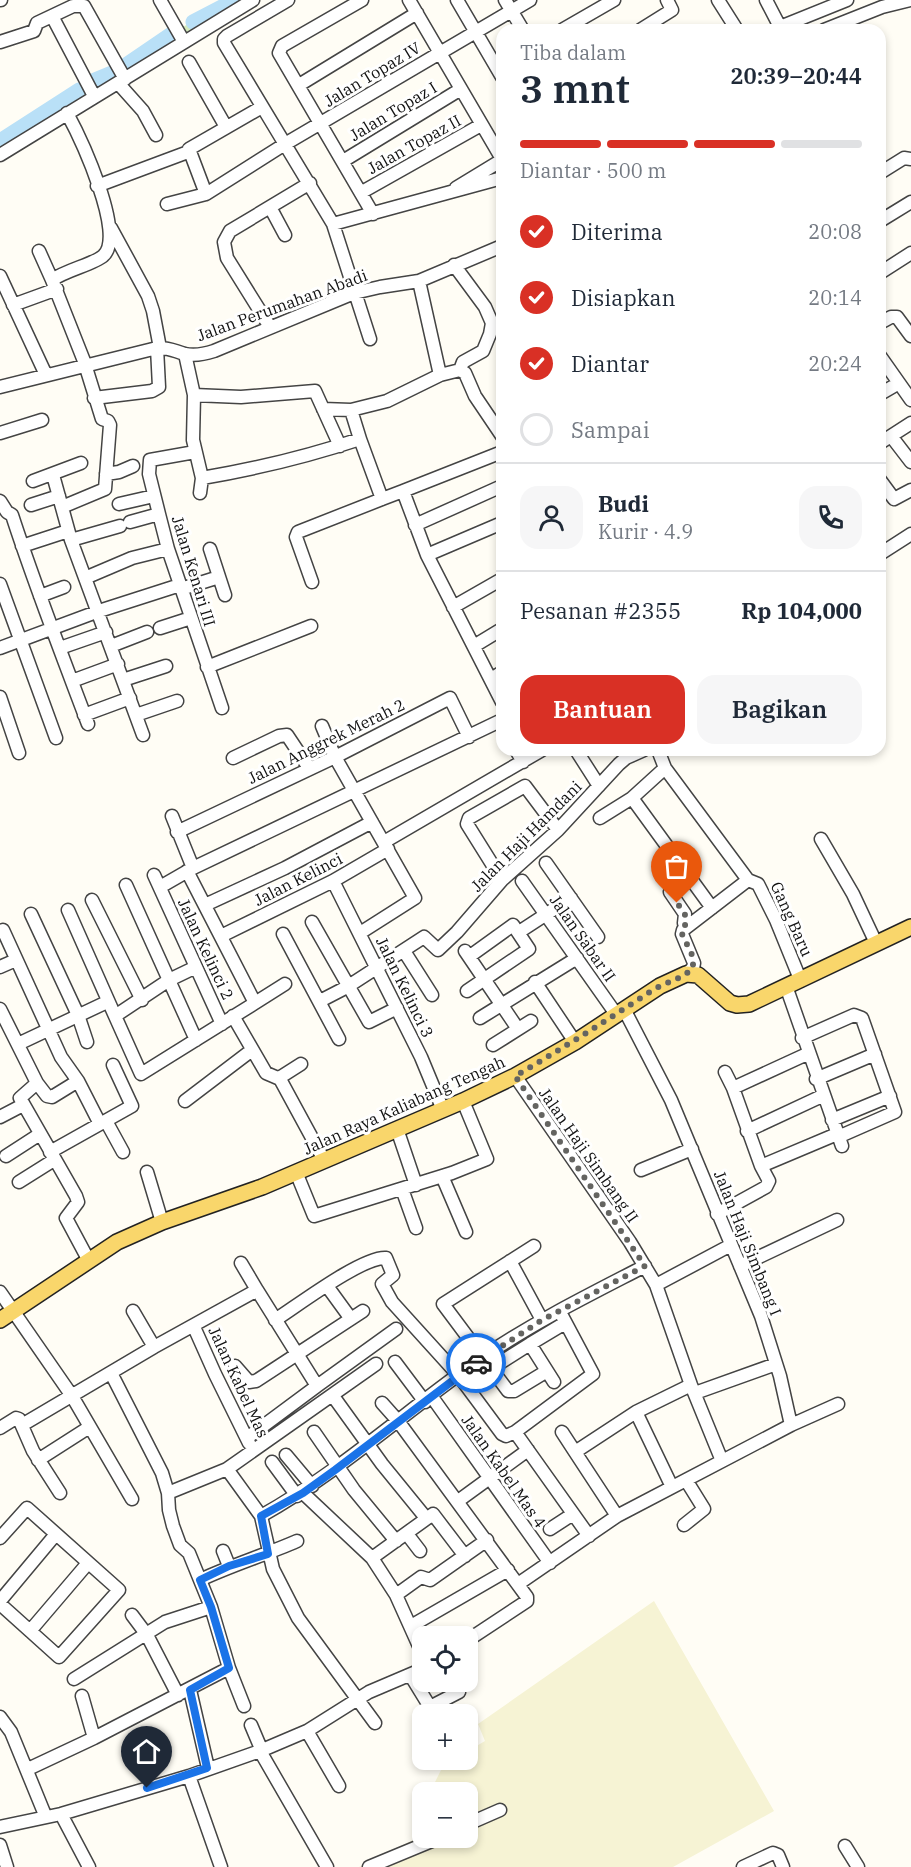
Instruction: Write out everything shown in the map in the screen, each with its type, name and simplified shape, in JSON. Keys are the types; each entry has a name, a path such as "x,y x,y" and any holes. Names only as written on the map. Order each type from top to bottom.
{"main road":[{"path":"686,974 698,975 730,1003 748,1004 911,927"},
{"name":"Jalan Raya Kaliabang Tengah","path":"6,1315 117,1242 162,1222 262,1187 463,1101 515,1076 574,1042 660,986 686,974"}],"street":[{"path":"160,0 182,38"},
{"path":"0,155 182,38 253,0"},
{"path":"288,0 224,39 333,224 370,339"},
{"path":"321,123 279,49 362,0"},
{"path":"409,0 496,149"},
{"path":"457,0 496,67"},
{"name":"Jalan Topaz IV","path":"167,204 206,194 285,144 476,32 508,5 530,0"},
{"path":"572,24 614,0"},
{"path":"718,0 731,24"},
{"path":"766,0 775,24"},
{"path":"786,24 847,0"},
{"path":"836,24 880,3 910,0"},
{"path":"0,42 34,31 37,23 72,3 85,7 120,76 156,135"},
{"path":"508,5 519,24"},
{"path":"647,24 669,5"},
{"path":"299,85 417,13"},
{"path":"52,16 93,94"},
{"path":"189,62 226,127"},
{"name":"Jalan Topaz I","path":"343,161 461,89"},
{"path":"97,186 188,152 191,147 262,107"},
{"path":"67,113 85,147 111,227 148,296 153,311 158,348 159,387 152,391 94,398"},
{"name":"Jalan Topaz IV","path":"321,123 373,214"},
{"name":"Jalan Topaz II","path":"362,192 482,125"},
{"path":"188,152 206,194"},
{"path":"886,168 900,160 911,159"},
{"path":"453,190 496,163"},
{"path":"333,224 496,179"},
{"path":"270,327 227,258 224,247 230,231 310,183"},
{"path":"886,217 911,202"},
{"path":"270,207 285,235"},
{"path":"13,305 55,284 64,272 103,257 109,246 111,227"},
{"name":"Jalan Perumahan Abadi","path":"1,385 158,348 172,348 185,354 201,355 254,337 270,327 322,308 354,293 380,286 419,281 496,248"},
{"path":"31,505 103,491 106,485 110,425 108,421 102,419 55,284 39,251"},
{"path":"886,268 911,254"},
{"path":"454,265 485,307 492,323 483,351 463,362 460,370"},
{"path":"0,276 46,375"},
{"path":"419,281 440,375"},
{"path":"886,320 897,317 911,336"},
{"path":"185,354 194,395 195,452 202,478 200,493"},
{"path":"886,364 911,400"},
{"path":"322,410 351,410 387,401 440,375 460,370 465,373 476,396 496,424"},
{"path":"886,390 899,382"},
{"path":"194,395 241,397 312,390 318,393 322,410 340,446"},
{"path":"351,410 382,499"},
{"path":"0,433 42,420"},
{"path":"911,423 886,440 911,462"},
{"path":"202,478 254,470 267,463 340,446 360,438"},
{"path":"159,514 149,474 150,460 195,452"},
{"path":"312,582 296,537 298,532 496,454"},
{"path":"33,481 81,463"},
{"path":"106,473 113,474 133,466"},
{"path":"53,475 70,535 143,735"},
{"path":"886,488 894,499 909,495"},
{"path":"415,525 496,489"},
{"path":"402,491 427,555 496,689"},
{"path":"119,504 154,496"},
{"path":"0,501 7,512 12,515 86,719 130,698"},
{"name":"Jalan Kenari III","path":"22,546 125,524 159,514 180,587 222,708"},
{"path":"427,555 496,526"},
{"path":"886,549 911,534"},
{"path":"85,578 132,558 168,549"},
{"path":"210,549 225,595"},
{"path":"0,648 157,592 219,577"},
{"path":"453,607 496,582"},
{"path":"0,584 56,738"},
{"path":"40,596 64,587"},
{"path":"160,628 191,618"},
{"path":"207,667 311,626"},
{"path":"60,648 106,632"},
{"path":"111,646 147,632"},
{"path":"474,646 496,633"},
{"path":"72,681 118,664"},
{"path":"123,680 166,666"},
{"path":"491,679 496,676"},
{"path":"0,698 20,753"},
{"name":"Jalan Anggrek Merah 2","path":"177,832 335,757 450,698 469,737"},
{"path":"136,715 177,700"},
{"path":"322,726 335,757 415,898 360,933"},
{"path":"190,869 496,726"},
{"path":"233,758 279,736 287,735 309,768"},
{"path":"520,756 523,762"},
{"name":"Jalan Kelinci","path":"220,936 333,881 532,756"},
{"path":"580,756 599,786"},
{"name":"Jalan Haji Hamdani","path":"320,1001 347,987 424,938 438,950 457,932 502,880 558,830 599,786 622,756"},
{"name":"Gang Baru","path":"660,756 665,768 748,880 758,884 776,920 800,979"},
{"path":"600,818 632,798 665,768"},
{"path":"502,880 467,824 469,818 525,786 558,830"},
{"path":"632,798 712,908"},
{"path":"172,816 205,905 255,1003"},
{"path":"205,905 285,868 372,822"},
{"path":"821,839 853,894 876,943"},
{"path":"546,863 598,936"},
{"name":"Jalan Kelinci 2","path":"160,887 190,869"},
{"name":"Jalan Kelinci 2","path":"154,875 222,1024"},
{"path":"686,974 693,968 694,963 682,934 686,927 748,880"},
{"name":"Jalan Kelinci 3","path":"333,881 421,1057 443,1110"},
{"name":"Jalan Sabar II","path":"522,881 577,958 620,1011"},
{"path":"126,885 196,1040"},
{"path":"670,892 685,914 686,927"},
{"path":"519,932 571,898"},
{"path":"92,900 141,1000"},
{"path":"68,910 141,1074 285,984"},
{"path":"31,914 78,1015 87,1042"},
{"path":"312,922 369,1022 396,1008"},
{"path":"467,991 485,979 528,951 529,946 515,925 511,925 467,953 485,979 518,1029"},
{"path":"3,930 61,1057 123,1152"},
{"path":"283,934 339,1039"},
{"path":"404,951 432,995"},
{"path":"480,1018 577,958"},
{"path":"0,967 16,960"},
{"path":"115,1016 170,980 196,967"},
{"path":"535,982 574,1042"},
{"path":"786,986 807,1054 839,1139"},
{"path":"18,1044 107,1002"},
{"path":"0,1009 38,1083 49,1097 78,1081"},
{"name":"Jalan Haji Simbang I","path":"620,1011 671,1100 692,1149 760,1316 776,1364 791,1425"},
{"path":"761,1166 839,1139 895,1112 862,1018 858,1014 802,1038"},
{"name":"Jalan Kelinci 2","path":"233,1016 267,1073 279,1078 324,1160"},
{"path":"493,1045 531,1021"},
{"path":"184,1101 252,1050"},
{"path":"733,1088 807,1054"},
{"path":"816,1079 874,1054"},
{"path":"279,1078 301,1064"},
{"path":"19,1182 52,1156 133,1104 113,1065"},
{"path":"717,1214 766,1186 769,1180 761,1166 725,1072"},
{"name":"Jalan Haji Simbang II","path":"515,1076 656,1285 693,1389 722,1461"},
{"path":"38,1083 20,1096 23,1105 78,1199 77,1205 66,1218 89,1261"},
{"path":"747,1131 822,1096"},
{"path":"832,1120 890,1096"},
{"path":"296,1172 314,1216 416,1185 487,1159 463,1101"},
{"path":"0,1117 23,1105"},
{"path":"397,1129 416,1185"},
{"path":"6,1156 40,1134"},
{"path":"641,1170 692,1149"},
{"path":"147,1172 162,1222"},
{"path":"442,1176 466,1232"},
{"path":"402,1189 416,1228"},
{"path":"740,1266 837,1220"},
{"path":"656,1285 730,1245"},
{"path":"534,1246 443,1304 508,1391 511,1392 547,1371"},
{"path":"275,1320 347,1272 372,1260 386,1258 394,1274 382,1283 382,1287 392,1302 459,1376 502,1434 506,1436 515,1432 593,1374 562,1317"},
{"path":"510,1261 542,1320"},
{"path":"241,1263 317,1386"},
{"path":"492,1368 530,1344 562,1317 645,1266"},
{"path":"327,1286 351,1319"},
{"path":"22,1425 153,1347 257,1290"},
{"path":"0,1292 6,1315 72,1396 88,1428 132,1499"},
{"path":"133,1311 153,1347"},
{"path":"236,1366 251,1383 363,1311"},
{"path":"261,1516 304,1492 484,1357 542,1320 562,1317"},
{"name":"Jalan Kabel Mas","path":"194,1326 214,1374 253,1452"},
{"path":"247,1438 396,1329"},
{"path":"530,1344 554,1383"},
{"name":"Jalan Kabel Mas 4","path":"395,1362 428,1399 490,1479 550,1563"},
{"path":"168,1493 227,1469 376,1364"},
{"path":"575,1452 636,1412 693,1389 776,1364"},
{"path":"111,1373 162,1473 168,1493 173,1526 180,1545 189,1553 211,1607 229,1668 244,1707"},
{"path":"333,1396 367,1444 426,1518"},
{"path":"382,1403 458,1501 527,1597 527,1601 478,1633"},
{"path":"518,1584 617,1516 791,1425 838,1404"},
{"path":"636,1412 672,1487"},
{"path":"0,1428 18,1418 38,1460 60,1492"},
{"path":"38,1460 88,1428"},
{"path":"314,1432 354,1490 402,1538 420,1551"},
{"path":"515,1432 589,1536"},
{"path":"562,1432 617,1516"},
{"path":"458,1501 528,1450"},
{"path":"286,1455 304,1492"},
{"path":"272,1462 372,1558 396,1595 411,1626 508,1570"},
{"path":"227,1469 261,1516 268,1554 278,1582 298,1618 375,1723"},
{"path":"684,1525 704,1509 686,1480"},
{"path":"1,1533 27,1508 119,1590 59,1657 0,1602 56,1534"},
{"path":"550,1529 573,1514"},
{"path":"372,1558 426,1518 435,1515 465,1556"},
{"path":"396,1595 421,1577 430,1580 487,1540"},
{"path":"200,1580 229,1566 268,1554 297,1541"},
{"path":"223,1551 229,1566"},
{"path":"30,1631 88,1563"},
{"path":"75,1679 165,1622 211,1607"},
{"path":"132,1615 184,1693 207,1768"},
{"path":"28,1769 184,1693 229,1668"},
{"path":"0,1827 45,1815 61,1814 189,1776 261,1751 307,1731 356,1699 411,1676"},
{"path":"421,1692 430,1707 459,1692"},
{"path":"82,1696 94,1738"},
{"path":"0,1717 11,1732 28,1769 45,1815"},
{"path":"251,1725 261,1751 327,1867"},
{"path":"307,1731 339,1785"},
{"path":"189,1776 221,1867"},
{"path":"478,1820 500,1810"},
{"path":"61,1814 79,1852 89,1867"},
{"path":"0,1845 7,1867"},
{"path":"845,1845 858,1867"},
{"path":"369,1867 415,1848"},
{"path":"743,1867 775,1853 783,1867"}],"shaded area":[{"path":"654,1601 774,1811 673,1867 359,1867 412,1840 412,1848 478,1848 478,1782 435,1782 441,1770 478,1770 478,1745 485,1741 478,1724"}],"green space":[{"path":"234,0 253,0 0,155 0,141 95,80 126,65 177,30"}],"waterway":[{"path":"193,22 235,0"},
{"path":"126,65 170,35"},
{"path":"95,80 112,73"},
{"path":"0,141 79,90"}],"way so far":[{"path":"476,1363 542,1320 645,1266 515,1076 693,968 693,957 682,934 686,927 685,914 677,903"}],"route":[{"path":"147,1788 189,1776 207,1768 190,1690 229,1668 211,1607 200,1580 229,1566 268,1554 261,1516 303,1493 476,1363"}]}
